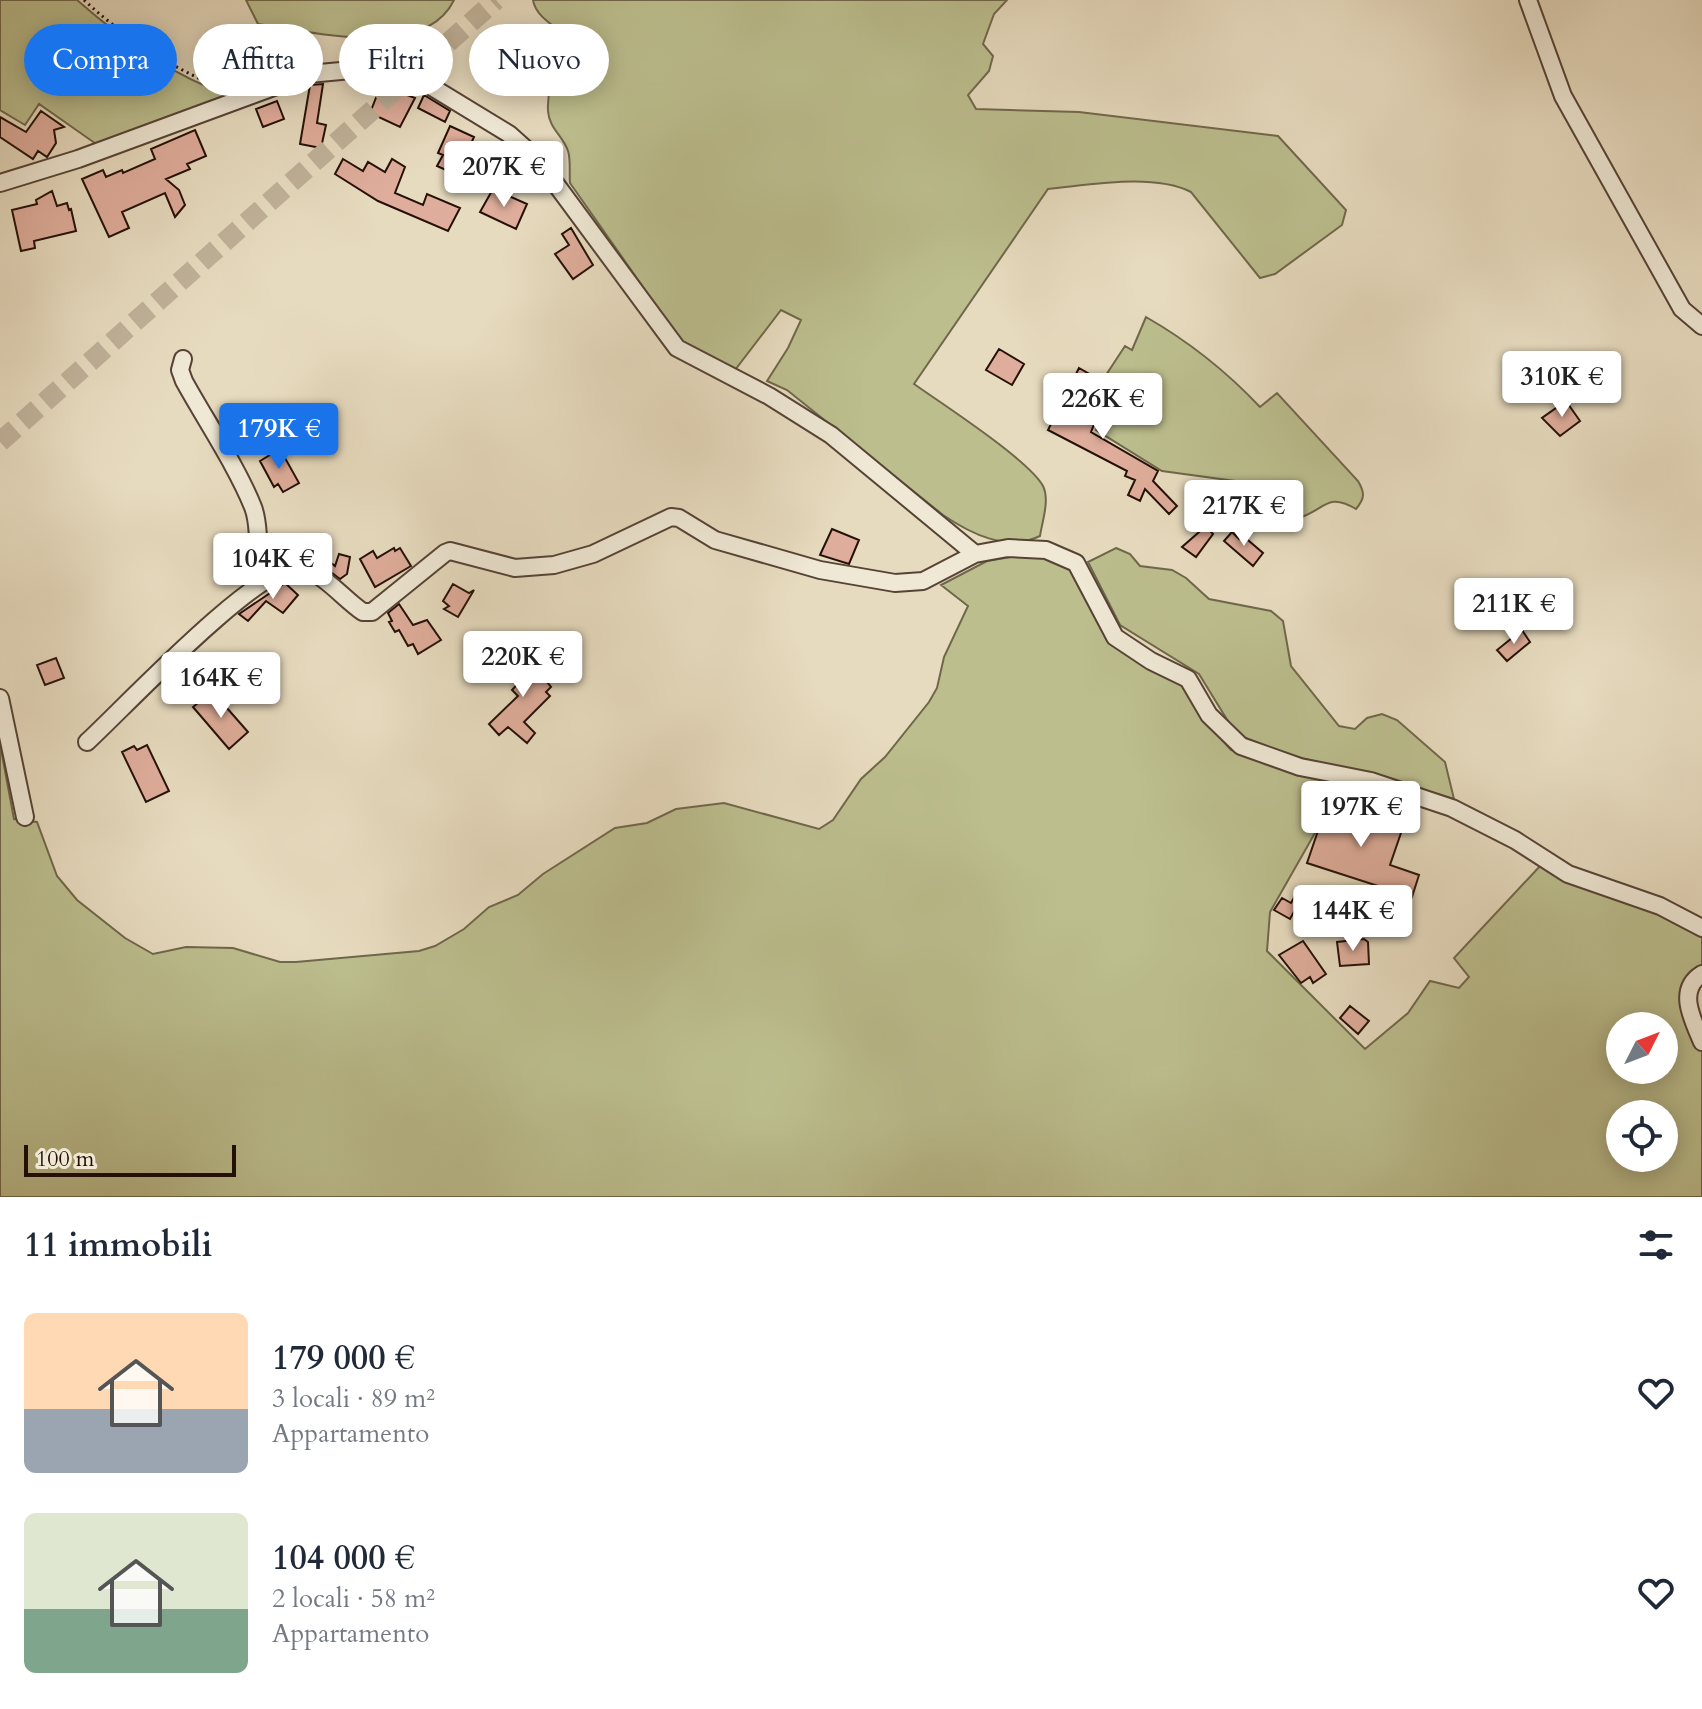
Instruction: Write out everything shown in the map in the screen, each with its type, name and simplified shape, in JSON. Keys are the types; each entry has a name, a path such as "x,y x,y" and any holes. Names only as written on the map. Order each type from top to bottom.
{"street":[{"path":"1528,0 1563,96 1682,309 1702,326"},
{"path":"0,183 78,159 309,74 362,69 427,84 509,134 538,160 677,348 769,396 831,435 975,554"},
{"path":"183,359 180,370 184,381 252,504 259,527 258,550 263,564 276,573"},
{"path":"87,742 209,626 276,573 297,568 314,574 356,607 372,612 450,551 515,568 554,565 593,554 671,517 679,518 715,540 850,577 895,583 923,581 975,554 1008,548 1046,550 1076,563 1115,637 1151,661 1188,679 1209,715 1241,746 1300,767 1371,781 1452,808 1515,840 1568,874 1660,906 1702,928"},
{"path":"0,698 25,817"},
{"path":"1702,974 1693,980 1688,990 1688,1005 1702,1042"}],"path":[{"path":"84,0 132,41 169,64 243,100"}],"green space":[{"path":"0,0 77,0 106,24 24,24 24,96 177,96 177,72 193,80 193,96 233,97 99,146 39,104 25,125 0,110"},
{"path":"246,0 454,0 439,19 430,24 339,24 339,36 323,34 323,24 258,24"},
{"path":"533,0 1007,0 994,14 983,44 993,56 989,71 968,95 976,109 1079,112 1278,136 1346,210 1342,225 1275,274 1260,278 1191,192 1176,186 1140,182 1048,189 914,384 1003,447 1043,486 1046,504 1040,536 1015,542 990,539 965,529 943,515 787,390 767,381 801,320 781,310 735,370 683,344 570,183 568,151 548,111 549,96 609,96 609,24 552,24"},
{"path":"1146,317 1206,358 1260,407 1277,393 1358,481 1363,495 1356,509 1332,502 1299,518 1257,484 1162,471 1096,430 1107,407 1096,402 1109,377 1106,375 1125,346 1132,350"},
{"path":"1116,548 1130,554 1140,566 1172,570 1209,599 1271,611 1283,621 1291,666 1339,726 1355,729 1367,718 1382,714 1397,720 1445,762 1454,799 1385,778 1289,755 1243,737 1231,726 1199,674 1120,625 1088,562"},
{"path":"1022,555 1053,559 1073,571 1106,633 1182,681 1210,727 1231,750 1294,772 1344,782 1270,912 1267,951 1365,1049 1408,1013 1430,981 1459,988 1469,977 1454,958 1541,865 1662,913 1702,934 1702,965 1690,976 1702,1047 1702,1197 0,1197 0,744 14,819 37,822 57,876 77,900 125,938 153,954 186,947 233,948 280,962 296,962 419,951 435,946 464,929 489,907 518,895 543,874 615,828 647,823 676,809 724,803 819,829 833,820 861,779 885,757 937,688 944,657 968,606 941,585 987,561"}],"building":[{"path":"308,96 321,96 317,123 326,125 321,148 300,144"},
{"path":"377,96 415,98 400,127 370,113"},
{"path":"426,96 450,111 445,122 418,108"},
{"path":"277,101 284,119 263,127 256,109"},
{"path":"41,111 64,127 54,130 56,143 47,157 38,151 33,159 0,137 0,117 26,132"},
{"path":"450,126 474,137 457,175 437,166 443,155 438,153"},
{"path":"195,130 206,156 187,164 190,169 166,179 179,190 185,205 175,217 165,193 122,212 129,228 109,237 82,179 103,170 106,177 122,170 123,173 155,159 151,149"},
{"path":"343,159 363,171 368,162 385,172 392,159 405,167 395,193 423,205 427,194 460,208 448,231 378,201 335,174"},
{"path":"493,189 527,204 516,229 480,212"},
{"path":"52,191 57,206 67,203 71,209 76,231 34,241 35,248 21,251 12,210 37,204 36,200"},
{"path":"571,228 593,265 573,279 555,254 569,245 562,234"},
{"path":"999,349 1024,364 1012,385 986,370"},
{"path":"1079,368 1098,379 1080,414 1095,422 1091,432 1158,471 1153,481 1177,506 1169,514 1145,489 1140,501 1128,495 1135,480 1125,476 1127,471 1048,430"},
{"path":"1566,401 1580,421 1560,436 1542,418"},
{"path":"280,449 299,483 283,492 278,484 274,487 260,461"},
{"path":"1206,526 1213,534 1196,557 1182,547"},
{"path":"832,529 859,540 849,564 820,555"},
{"path":"1232,532 1239,539 1242,535 1263,553 1253,566 1224,541"},
{"path":"310,546 335,566 339,554 350,557 347,574 340,579 320,564 301,558"},
{"path":"394,548 395,551 400,548 411,566 375,587 360,559 373,551 377,558"},
{"path":"285,583 298,595 283,613 266,601 248,621 239,614"},
{"path":"453,584 469,593 474,590 458,617 444,609 449,606 443,601"},
{"path":"399,604 413,625 427,620 441,640 418,654 413,644 408,646 399,630 395,632 389,622 392,621 388,613"},
{"path":"1522,630 1530,642 1507,661 1497,650"},
{"path":"514,640 551,687 546,692 550,696 524,722 535,733 527,743 508,727 499,735 489,724 518,696 512,690 528,673 506,646"},
{"path":"56,658 64,678 45,685 37,665"},
{"path":"212,691 248,732 229,749 193,707"},
{"path":"147,745 169,791 146,802 122,752 134,746 137,750"},
{"path":"1343,792 1355,796 1350,809 1403,827 1390,865 1419,875 1412,897 1307,863 1319,828 1328,811 1335,814"},
{"path":"1300,887 1319,898 1311,916 1296,908 1290,919 1274,910 1282,898 1291,903"},
{"path":"1364,939 1368,942 1369,964 1340,966 1337,942"},
{"path":"1303,941 1326,974 1313,983 1310,977 1301,983 1279,955"},
{"path":"1350,1006 1369,1021 1358,1034 1340,1018"}],"tunnel":[{"path":"0,442 496,0"}]}
